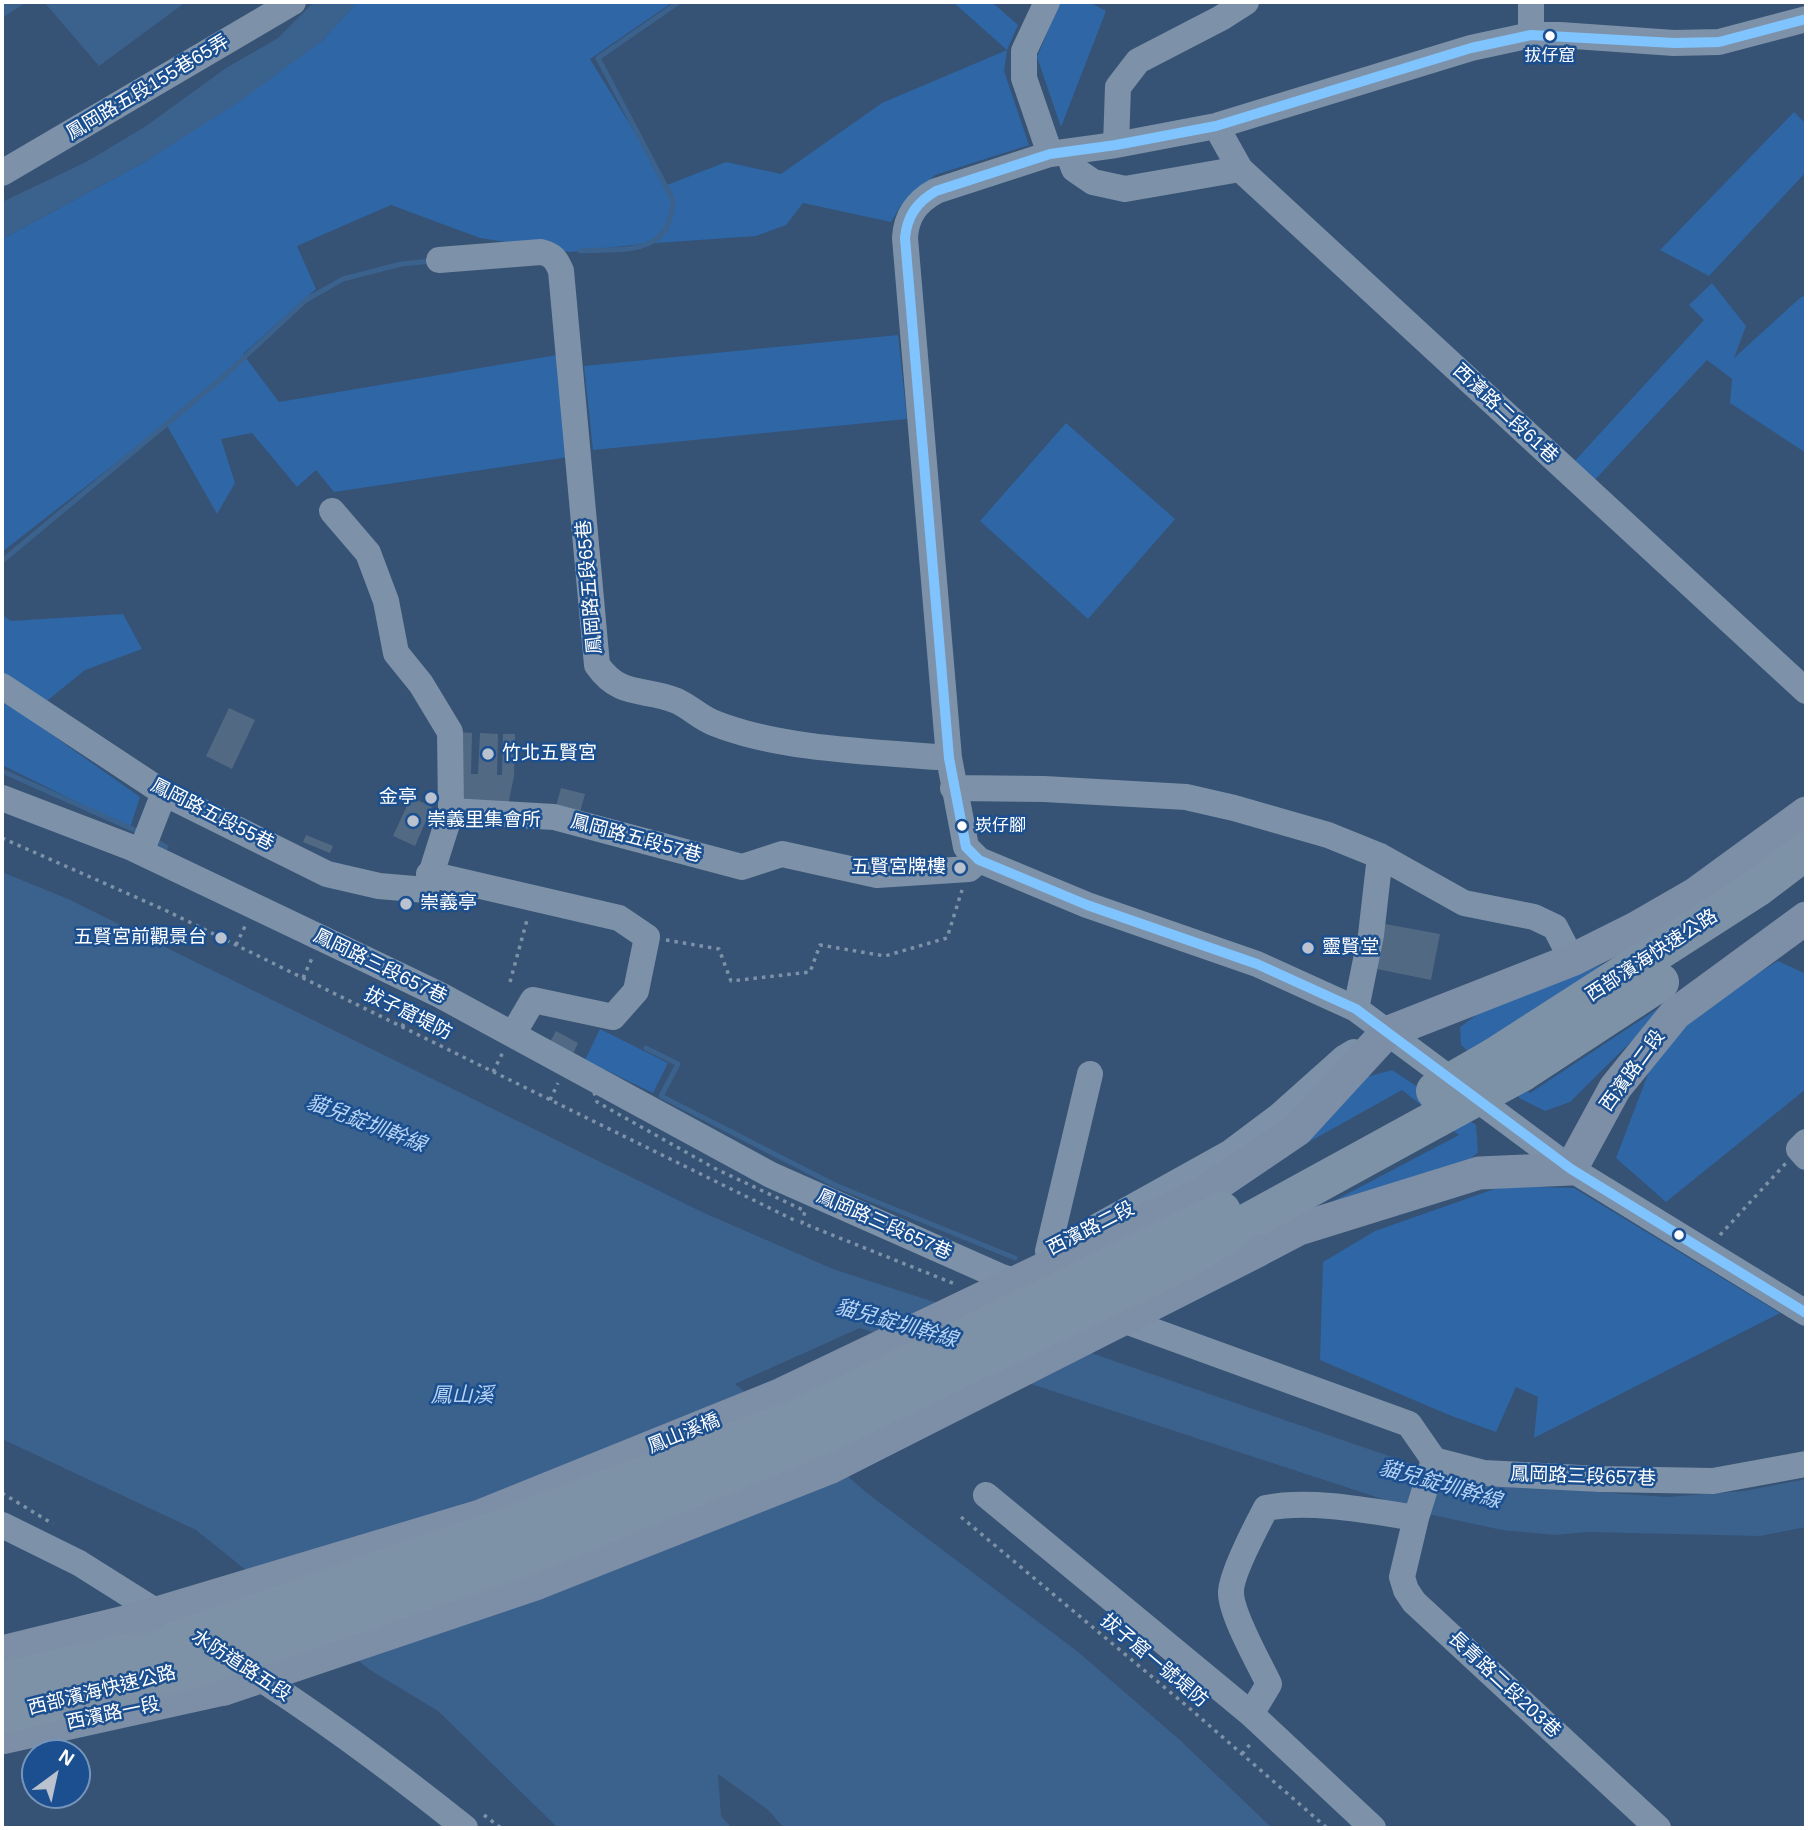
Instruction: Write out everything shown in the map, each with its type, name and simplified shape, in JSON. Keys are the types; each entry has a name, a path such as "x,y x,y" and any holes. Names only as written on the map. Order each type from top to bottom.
{"highway":[{"name":"西部濱海快速公路","path":"1508,1065 1806,851"},
{"name":"西部濱海快速公路","path":"1508,1065 1767,911 1806,881"},
{"path":"1231,1220 1508,1065"},
{"name":"鳳山溪橋","path":"201,1665 504,1527 802,1416 1231,1220"},
{"name":"西部濱海快速公路","path":"2,1681 201,1665"},
{"name":"西部濱海快速公路","path":"2,1715 201,1665"}],"main road":[{"name":"西濱路二段","path":"1231,1220 1297,1130 1386,1033 1572,960 1636,928 1695,894 1806,813"},
{"name":"西濱路二段","path":"1571,1168 1615,1088 1675,1014 1806,918"},
{"path":"201,1665 538,1583 829,1468 1231,1220 1299,1230 1479,1173 1571,1168"},
{"name":"鳳山溪橋","path":"2,1652 137,1619 480,1516 782,1394 993,1286 1231,1220"},
{"name":"西濱路一段","path":"2,1738 201,1665"}],"street":[{"name":"鳳岡路五段155巷65弄","path":"2,173 293,2"},
{"path":"1047,2 1024,51 1024,78 1059,153 1074,169 1093,182 1125,189 1240,169"},
{"path":"1116,145 1118,87 1138,61 1246,2"},
{"path":"1531,2 1531,35"},
{"path":"1806,19 1719,42 1674,43 1531,35 1471,48 1216,126 1059,153 936,191 913,209 905,228 949,758 966,847 974,865 1258,964 1356,1009 1571,1168 1806,1313"},
{"name":"西濱路二段61巷","path":"1216,126 1240,169 1806,691"},
{"name":"鳳岡路五段65巷","path":"439,260 541,252 552,255 557,262 562,285 597,664 612,683 677,701 713,723 764,737 834,748 949,758"},
{"path":"332,511 368,553 386,601 396,653 421,684 450,732 451,811 429,874 619,918 647,937 636,991 613,1017 533,1000 513,1034"},
{"name":"鳳岡路五段55巷","path":"2,686 164,793 327,874 379,886 426,891 429,874"},
{"path":"953,788 1044,789 1186,797 1234,808 1328,835 1380,856 1464,904 1534,917 1555,927 1572,960"},
{"path":"146,840 164,793"},
{"name":"鳳岡路三段657巷","path":"2,798 146,840 513,1034 771,1175 993,1286 1409,1424 1434,1460 1484,1473 1713,1481 1806,1464"},
{"name":"鳳岡路五段57巷","path":"451,811 554,817 742,867 782,854 877,875 974,865"},
{"path":"1356,1009 1371,935 1380,856"},
{"name":"西濱路二段","path":"993,1286 1048,1251 1111,1220 1231,1152 1279,1116 1343,1058 1386,1033"},
{"path":"1048,1251 1090,1074"},
{"name":"長青路二段203巷","path":"1434,1460 1402,1577 1414,1602 1658,1828"},
{"path":"986,1495 1251,1714 1373,1828"},
{"path":"1251,1714 1269,1684 1238,1618 1230,1593 1240,1561 1266,1508 1325,1507 1416,1518"},
{"name":"水防道路五段","path":"2,1525 79,1563 290,1697 465,1828"}],"path":[{"name":"拔子窟堤防","path":"2,838 167,911 798,1222"},
{"path":"647,937 719,948 731,982 810,972 820,945 885,956 947,938 974,865"},
{"path":"510,982 533,897"},
{"path":"589,1076 597,1102 714,1168 805,1211 802,1223 993,1286"},
{"path":"1705,1251 1804,1149"},
{"name":"拔子窟一號堤防","path":"961,1517 1327,1828"}],"shaded area":[{"path":"357,2 673,2 590,59 667,185 726,162 781,174 882,103 1007,50 1004,71 1029,145 935,175 901,205 891,222 803,203 786,225 756,236 570,252 480,238 391,205 297,246 316,289 243,354 279,402 557,355 569,457 334,492 316,470 297,487 252,433 221,439 235,483 217,514 166,424 2,552 2,239 143,163 323,40"},
{"path":"953,2 992,2 1018,25 1007,50"},
{"path":"1060,2 1089,2 1106,11 1061,127 1037,57"},
{"path":"1794,112 1806,124 1806,172 1709,276 1660,250"},
{"path":"1712,283 1746,326 1734,358 1801,297 1806,296 1806,453 1730,403 1732,379 1707,360 1591,484 1571,465 1704,320 1689,305"},
{"path":"898,335 907,419 593,450 584,366"},
{"path":"1066,423 1175,519 1088,619 980,521"},
{"path":"123,614 142,649 85,670 27,717 140,797 130,828 2,765 2,615 11,621"},
{"path":"1623,957 1479,1049 1530,1093 1677,996 1570,1102 1545,1111 1521,1099 1461,1045 1460,1027 1487,1007"},
{"path":"1778,961 1806,974 1806,1089 1666,1202 1616,1158 1653,1061 1699,1010"},
{"path":"600,1029 668,1063 653,1093 585,1060"},
{"path":"1392,1070 1476,1125 1478,1152 1461,1168 1305,1216 1459,1135 1402,1090 1239,1181 1363,1078"},
{"path":"1503,1186 1574,1188 1780,1313 1534,1438 1538,1397 1516,1387 1496,1432 1320,1360 1323,1262 1375,1231"}],"water":[{"path":"2,2 27,2 2,18"},
{"path":"44,2 186,2 99,66"},
{"path":"314,2 357,2 323,40 239,102 143,163 2,239 2,202 86,162 146,126 226,68 278,38"},
{"name":"鳳山溪","path":"2,872 68,899 702,1212 833,1269 1094,1354 1464,1482 1666,1497 1744,1491 1806,1479 1806,1527 1760,1536 1587,1532 1555,1535 1502,1530 1428,1514 860,1328 735,1384 867,1493 1077,1651 1180,1740 1272,1828 784,1828 768,1810 718,1774 721,1816 732,1828 558,1828 438,1711 370,1670 196,1530 2,1439"}],"building":[{"path":"229,708 255,720 232,769 206,756"},
{"path":"459,732 472,733 471,774 478,774 480,733 498,734 497,775 502,775 503,734 515,734 514,776 508,806 458,799"},
{"path":"561,788 585,794 579,816 555,810"},
{"name":"崇義里集會所","path":"411,797 432,807 415,846 393,836"},
{"path":"306,835 333,846 330,853 303,842"},
{"name":"崇義亭","path":"406,897 411,899 411,909 406,911 401,909 399,904 401,899"},
{"path":"1385,924 1440,934 1431,980 1377,969"},
{"path":"556,1031 578,1043 573,1054 550,1042"}],"waterway":[{"path":"580,251 642,246 654,241 670,219 673,200 598,58 679,2"},
{"path":"2,561 222,378 306,300 343,279 401,264 432,261"},
{"path":"2,771 139,832"},
{"path":"154,840 166,847"},
{"path":"646,1048 678,1064 661,1096 835,1185 1015,1258"}],"transit line":[{"path":"1806,19 1719,42 1674,43 1531,35 1471,48 1216,126 1116,145 1050,154 936,191 914,210 905,238 949,758 966,847 979,860 1087,905 1257,964 1356,1009 1571,1169 1806,1313"}],"place":[{"name":"拔仔窟","path":"1550,36"},
{"name":"竹北五賢宮","path":"488,754"},
{"name":"金亭","path":"431,798"},
{"name":"崇義里集會所","path":"413,821"},
{"name":"崁仔腳","path":"962,826"},
{"name":"五賢宮牌樓","path":"960,868"},
{"name":"崇義亭","path":"406,904"},
{"name":"五賢宮前觀景台","path":"221,938"},
{"name":"靈賢堂","path":"1308,948"}],"water label":[{"name":"貓兒錠圳幹線","path":"366,1124"},
{"name":"貓兒錠圳幹線","path":"896,1324"},
{"name":"貓兒錠圳幹線","path":"1440,1485"}]}
